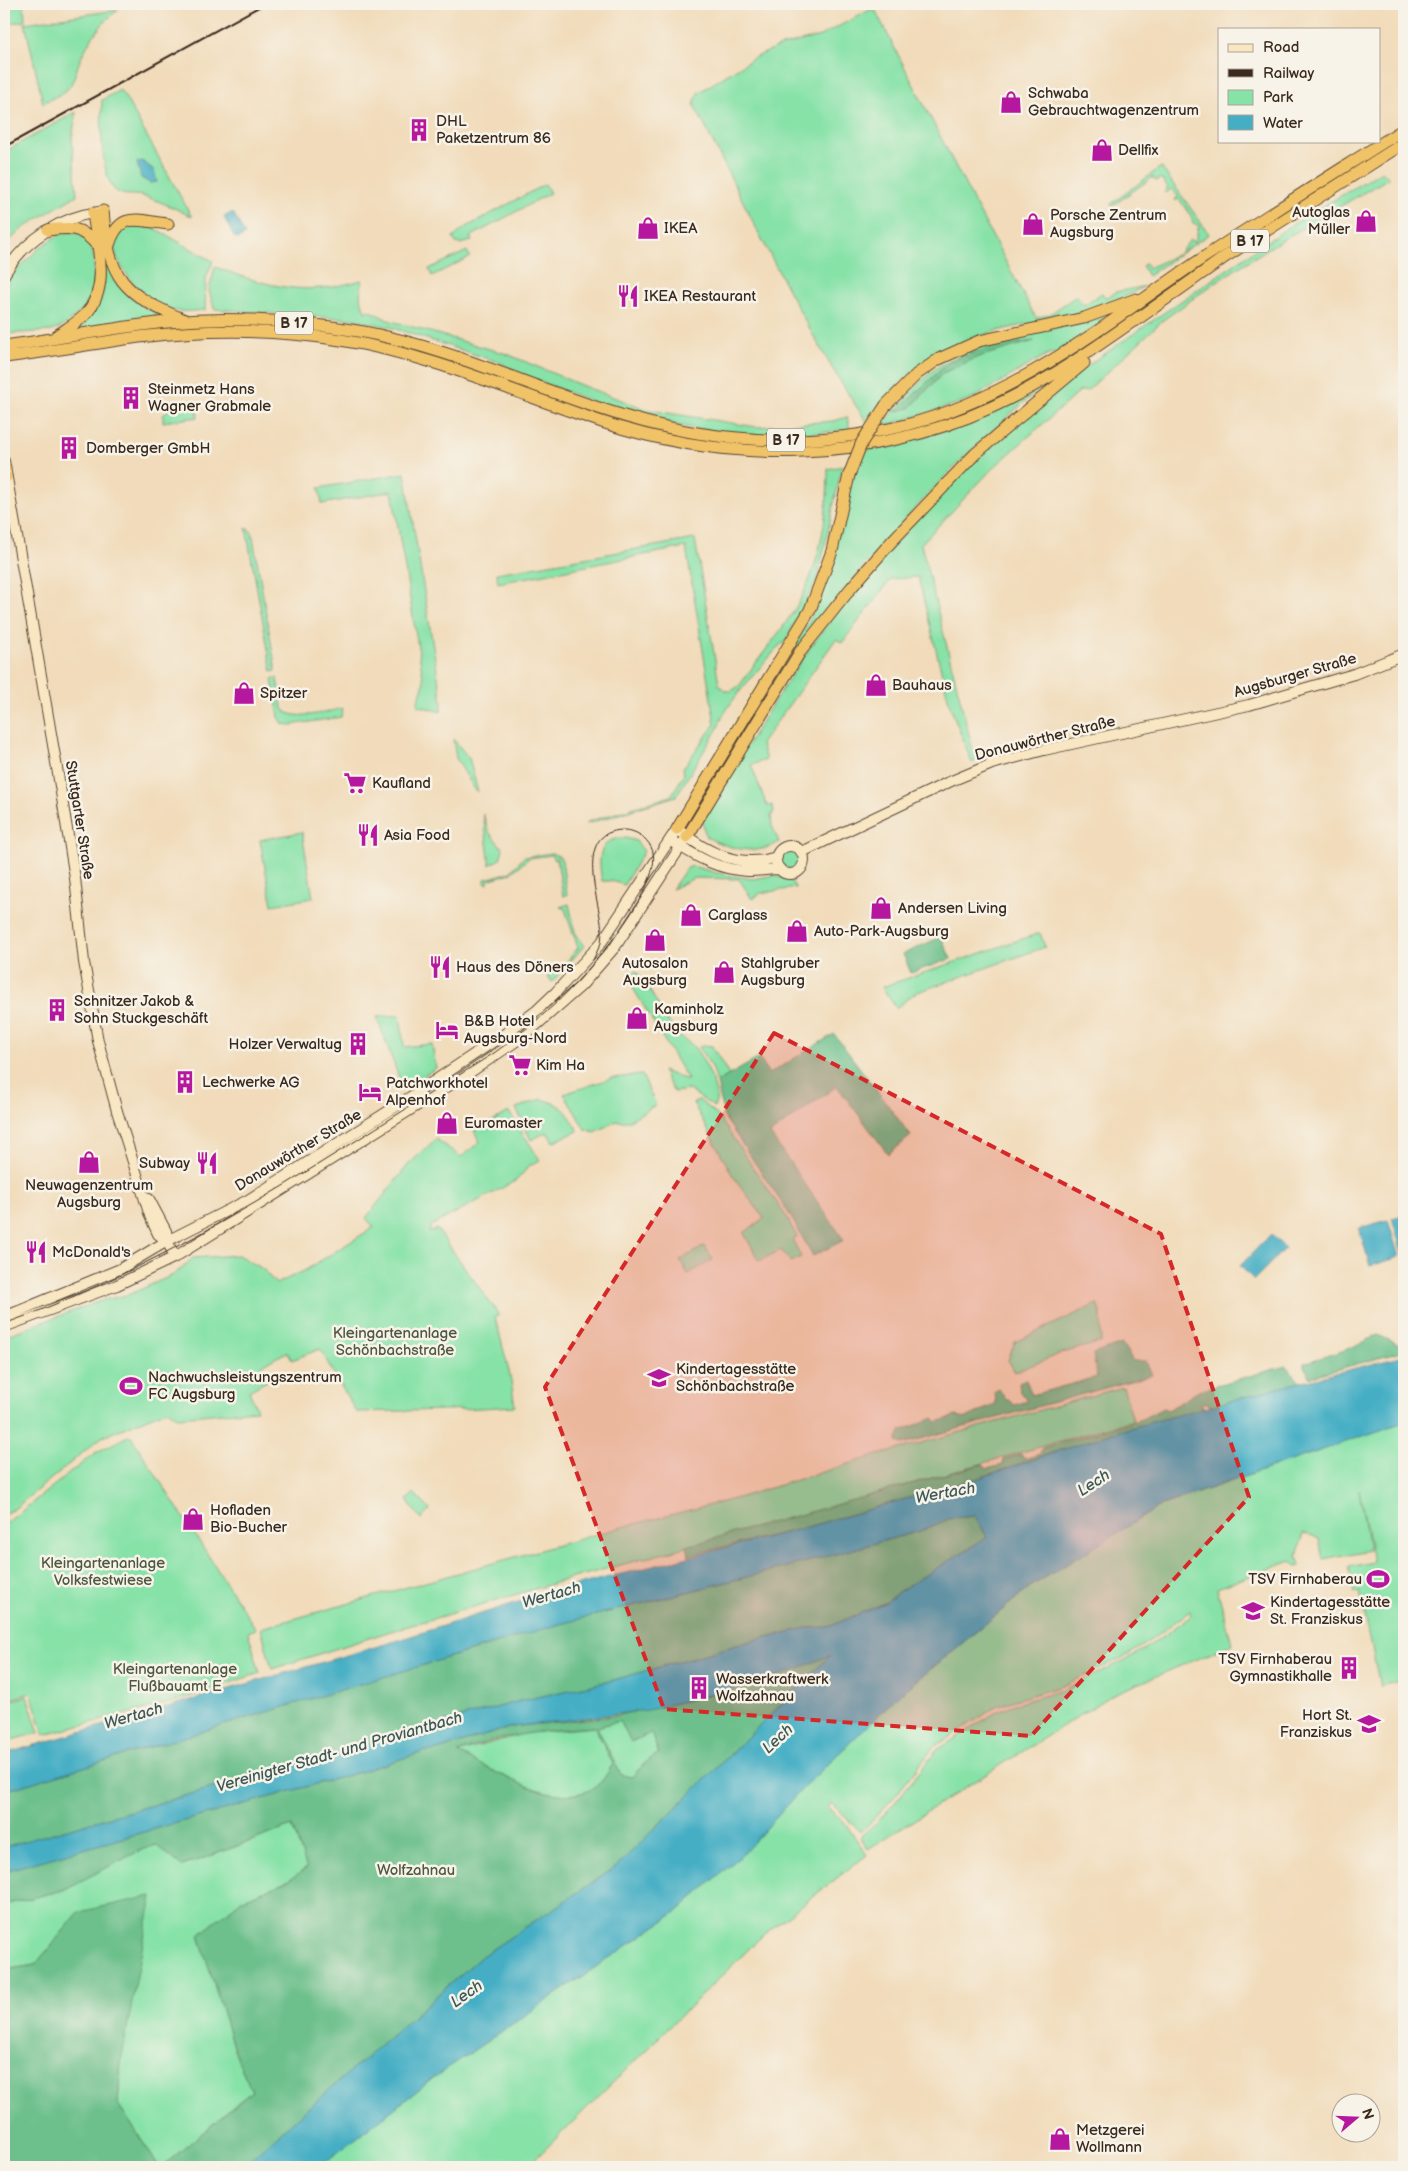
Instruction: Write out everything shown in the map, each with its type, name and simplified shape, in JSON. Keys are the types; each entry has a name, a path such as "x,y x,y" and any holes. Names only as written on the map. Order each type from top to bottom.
{"highway":[{"name":"B 17","path":"6,351 53,339 140,325 186,321 268,321 368,333 453,355 605,410 663,427 739,439 789,440 840,437 879,431 964,406 1010,386 1042,368 1220,247 1404,129"},
{"name":"B 17","path":"6,351 170,334 240,331 317,337 366,344 427,359 603,422 661,438 709,448 790,452 842,448 880,442 932,429 968,416 1040,382 1139,317 1210,267 1404,142"},
{"path":"53,339 85,314 97,295 100,274 96,244 98,212"},
{"path":"98,212 112,264 120,277 137,296 154,307 186,321"},
{"path":"108,249 115,228 120,223 130,220 168,224"},
{"path":"48,230 75,228 85,232 96,244"},
{"path":"677,829 810,610 832,551 849,475 862,442 886,405 917,374 932,364 979,340 1084,318 1152,294"},
{"path":"683,841 800,652 892,541 976,454 1139,317"}],"main road":[{"path":"4,274 30,244 48,230 74,217 98,212"},
{"name":"Stuttgarter Straße","path":"4,470 57,768 75,878 84,962 98,1041 138,1181 166,1231 167,1241 175,1256"},
{"name":"Augsburger Straße","path":"1192,718 1354,674 1404,654"},
{"name":"Donauwörther Straße","path":"802,852 949,782 992,764 1044,750 1192,718"},
{"path":"677,829 683,841 695,856 720,867 750,871 780,869 792,873 800,869 804,862 802,852 796,847 786,846 779,852 777,857 780,869"},
{"name":"Donauwörther Straße","path":"4,1317 120,1269 167,1241 263,1191 403,1102 536,1011 578,969 607,935 677,829"},
{"path":"670,839 683,841 739,862 763,862 777,857"},
{"name":"Donauwörther Straße","path":"4,1327 117,1286 175,1256 466,1075 535,1028 581,986 615,947 683,841"}],"highlighted area":[{"path":"774,1033 1161,1234 1249,1497 1031,1736 664,1709 545,1387"}],"green space":[{"path":"4,4 24,4 25,21 4,24"},
{"path":"874,8 1036,318 1050,314 1076,296 1084,305 1102,293 1106,298 1116,292 1146,286 1095,310 1010,328 950,347 910,374 887,396 866,421 819,345 797,305 694,105 698,93 752,59 778,47 820,36"},
{"path":"118,10 106,20 91,39 68,89 43,103 25,23"},
{"path":"120,90 192,217 149,198 139,195 121,194 112,187 108,177 103,150 102,100"},
{"path":"76,112 72,140 77,195 23,228 4,246 4,152"},
{"path":"1161,167 1209,234 1148,276 1142,266 1146,263 1148,268 1179,254 1190,240 1195,242 1199,225 1193,224 1188,211 1178,199 1175,200 1178,196 1171,189 1167,193 1164,192 1168,188 1161,178 1156,181 1153,177 1112,206 1111,204"},
{"path":"1382,171 1389,178 1272,246 1219,280 1163,320 1087,391 1080,391 992,469 921,544 974,754 978,759 972,763 950,706 918,577 891,579 842,643 836,639 761,744 766,760 751,765 767,806 772,805 774,812 771,816 772,826 779,842 770,847 752,850 724,845 706,837 703,824 700,822 805,655 868,574 938,497 1014,426 1094,361 1287,228"},
{"path":"545,184 550,193 470,237 472,241 456,243 453,238 463,229"},
{"path":"132,224 154,228 213,261 206,278 205,310 181,311 167,309 148,297 128,276 115,252 114,240 118,231"},
{"path":"76,232 90,243 94,258 94,288 84,308 66,325 52,331 4,334 4,292 10,277 38,249 61,233"},
{"path":"101,243 130,296 145,308 172,318 77,330 95,309 103,291 104,270"},
{"path":"467,251 470,257 432,276 429,269"},
{"path":"215,267 253,280 305,289 341,285 362,280 360,296 365,312 369,310 388,320 507,354 583,386 649,410 757,427 834,421 847,417 850,430 777,436 735,434 680,426 597,403 533,379 498,362 390,327 352,319 214,309 209,290"},
{"path":"1114,314 1057,353 1048,354 970,400 881,427 926,377 942,364 961,354 1003,340"},
{"path":"1034,341 978,357 943,373 910,408 895,412 950,361 994,346"},
{"path":"1043,386 976,446 913,511 883,544 797,649 795,646 816,608 854,474 865,451 951,429 980,418"},
{"path":"196,404 198,417 163,422 163,415 168,410"},
{"path":"842,466 818,577 784,644 782,643 756,672 728,707 718,728 676,796 587,824 587,822 671,796 684,774 683,768 715,724 686,547 498,583 497,573 695,539 719,684 725,691 731,691 739,686 775,638 804,593 821,541 828,487 828,469"},
{"path":"405,473 442,702 441,712 417,705 424,683 392,491 322,504 319,488"},
{"path":"246,528 252,532 276,671 272,672"},
{"path":"277,677 283,708 287,712 294,715 311,715 343,708 341,717 291,725 283,724 279,717 272,679"},
{"path":"453,739 469,758 478,792 456,758"},
{"path":"483,814 489,832 503,849 500,859 490,865"},
{"path":"302,832 313,898 272,905 260,840"},
{"path":"626,838 636,841 644,851 624,885 612,881 602,881 600,858 602,851 609,841"},
{"path":"790,849 797,852 800,859 797,866 790,869 783,866 780,859 783,852"},
{"path":"552,853 560,857 562,861 567,895 563,896 557,859 553,859 552,855 529,858 511,873 488,880 488,884 485,883 485,879 510,872 524,857"},
{"path":"692,866 717,873 753,879 774,875 791,881 796,888 761,893 752,899 739,879 694,878 672,889 686,869"},
{"path":"569,904 575,932 584,946 552,982 546,974 560,970 578,948 565,909 560,907"},
{"path":"1040,933 1045,947 915,993 896,1008 882,987"},
{"path":"941,937 951,959 911,973 903,954"},
{"path":"636,971 676,1033 698,1052 714,1085 716,1101 714,1107 689,1090 674,1092 662,1071 688,1080 627,978"},
{"path":"400,1015 404,1047 432,1044 436,1068 403,1089 377,1017"},
{"path":"834,1034 911,1136 888,1154 837,1086 770,1134 844,1240 813,1256 788,1212 724,1117 717,1082 759,1058 769,1074"},
{"path":"701,1045 712,1046 729,1075 717,1082 712,1067 699,1048"},
{"path":"642,1075 656,1105 628,1121 617,1121 595,1132 585,1129 564,1094 612,1078"},
{"path":"542,1099 561,1107 578,1131 553,1142 547,1132 531,1140 516,1108"},
{"path":"699,1100 719,1117 786,1216 797,1237 792,1239 801,1257 791,1262 781,1250 759,1261 744,1233 764,1218 733,1176 693,1103"},
{"name":"Kleingartenanlage Schönbachstraße","path":"509,1112 540,1160 529,1166 517,1180 431,1226 429,1233 437,1229 499,1315 495,1317 510,1375 515,1406 356,1412 320,1349 292,1360 287,1352 260,1366 267,1381 249,1391 257,1410 178,1417 167,1410 102,1437 14,1509 4,1514 4,1336 103,1300 128,1295 175,1274 193,1258 238,1255 263,1269 276,1284 306,1270 374,1227 366,1218 408,1165 436,1139 461,1157 480,1142 474,1131"},
{"path":"705,1246 713,1260 688,1274 680,1260"},
{"path":"1097,1304 1101,1314 1101,1342 1062,1353 1015,1372 1008,1360 1015,1342"},
{"path":"1378,1335 1402,1346 1401,1352 1309,1377 1304,1363 1345,1350"},
{"path":"1122,1344 1133,1361 1146,1361 1152,1375 903,1444 897,1442 901,1431 933,1418 937,1422 956,1416 966,1418 996,1404 995,1392 999,1389 1006,1400 1010,1400 1014,1405 1027,1401 1020,1392 1019,1383 1026,1380 1032,1395 1097,1377 1093,1354"},
{"path":"1286,1366 1300,1382 1212,1406 1205,1403 1200,1406 1205,1408 1054,1452 979,1478 800,1529 689,1555 687,1546 983,1464 987,1469 1003,1465 1004,1459 1021,1454 1024,1459 1040,1454 1042,1448 1142,1419 1163,1408 1168,1410 1202,1389"},
{"path":"1123,1387 1133,1420 796,1517 562,1581 391,1631 272,1669 261,1628 626,1526 734,1499 878,1455"},
{"path":"1404,1422 1404,1680 1380,1686 1360,1592 1354,1593 1349,1567 1373,1562 1359,1490 1369,1550 1323,1559 1319,1538 1304,1533 1297,1556 1300,1566 1297,1567 1291,1561 1217,1588 1232,1644 1112,1695 868,1849 860,1838 893,1805 937,1750 998,1711 1063,1690 1145,1649 1191,1616 1190,1611 1126,1656 1062,1686 999,1705 933,1748 897,1794 861,1832 831,1803 828,1808 845,1823 867,1855 764,1934 527,2167 319,2167 436,2076 678,1911 743,1854 803,1788 896,1698 1030,1587 1162,1505"},
{"name":"Kleingartenanlage Volksfestwiese","path":"130,1435 256,1629 248,1632 260,1673 173,1702 44,1735 31,1693 4,1701 4,1525 95,1453"},
{"path":"414,1493 430,1510 421,1519 407,1500"},
{"path":"975,1516 987,1537 898,1592 887,1602 828,1627 807,1628 758,1639 614,1680 520,1701 4,1847 4,1791 560,1624 806,1562 920,1531 951,1518"},
{"name":"Wolfzahnau","path":"832,1654 616,1867 482,1956 241,2167 162,2167 252,2091 237,2059 199,1935 243,1899 284,1883 307,1868 292,1826 182,1866 156,1845 141,1850 63,1890 4,1905 4,1871 363,1771 426,1751 434,1751 512,1727 614,1716 693,1699 770,1679","holes":["620,1721 631,1742 651,1733 659,1753 648,1760 632,1777 621,1775 597,1727","595,1727 613,1764 600,1783 585,1792 568,1795 529,1787 458,1753 508,1737"]},
{"path":"27,1696 39,1733 4,1742 4,1703"},
{"path":"620,1721 651,1733 659,1754 648,1760 632,1777 621,1775 596,1726"},
{"path":"596,1727 613,1764 600,1783 585,1792 568,1795 529,1787 457,1753 526,1733"},
{"path":"292,1826 307,1868 284,1883 243,1899 199,1935 237,2059 252,2091 162,2167 159,2167 118,2104 121,2061 79,1912 35,1965 4,1970 4,1905 63,1890 141,1850 156,1845 183,1866"},
{"path":"152,1896 121,2061 118,2104 159,2167 4,2167 4,1970 35,1965 79,1912"}],"water":[{"path":"142,161 154,170 157,182 150,183 141,178 137,162"},
{"path":"231,213 234,214 245,235 238,239 234,237 224,217"},
{"path":"1404,1215 1404,1256 1403,1256 1392,1218"},
{"path":"1388,1220 1399,1257 1370,1266 1359,1228"},
{"path":"1271,1234 1285,1248 1254,1280 1240,1266"},
{"path":"1404,1356 1404,1422 1162,1505 1030,1587 896,1698 803,1788 743,1854 678,1911 436,2076 319,2167 241,2167 482,1956 616,1867 831,1655 770,1679 648,1710 512,1727 434,1751 426,1751 363,1771 4,1871 4,1847 520,1701 614,1680 758,1639 807,1628 828,1627 887,1602 898,1592 987,1537 975,1516 951,1518 920,1531 806,1562 560,1624 4,1791 4,1754 389,1643 550,1592 800,1529 979,1478 1115,1432"}],"tram line":[{"path":"4,1324 69,1298 133,1269 195,1237 316,1166 494,1053 526,1029 568,991 602,952 620,929 648,883 653,863 651,847 643,837 632,831 624,830 608,833 598,842 593,855 593,871 602,932 601,943 593,960"}],"railway":[{"path":"4,147 264,4"}],"place":[{"name":"Schwaba Gebrauchtwagenzentrum","path":"1011,102"},
{"name":"DHL Paketzentrum 86","path":"419,130"},
{"name":"Dellfix","path":"1102,150"},
{"name":"Autoglas Müller","path":"1366,221"},
{"name":"Porsche Zentrum Augsburg","path":"1033,224"},
{"name":"IKEA","path":"648,228"},
{"name":"IKEA Restaurant","path":"628,296"},
{"name":"Steinmetz Hans Wagner Grabmale","path":"131,398"},
{"name":"Domberger GmbH","path":"69,448"},
{"name":"Bauhaus","path":"876,685"},
{"name":"Spitzer","path":"244,693"},
{"name":"Kaufland","path":"355,783"},
{"name":"Asia Food","path":"368,835"},
{"name":"Andersen Living","path":"881,908"},
{"name":"Carglass","path":"691,915"},
{"name":"Auto-Park-Augsburg","path":"797,931"},
{"name":"Autosalon Augsburg","path":"655,940"},
{"name":"Haus des Döners","path":"440,967"},
{"name":"Stahlgruber Augsburg","path":"724,972"},
{"name":"Schnitzer Jakob & Sohn Stuckgeschäft","path":"57,1010"},
{"name":"Kaminholz Augsburg","path":"637,1018"},
{"name":"B&B Hotel Augsburg-Nord","path":"447,1030"},
{"name":"Holzer Verwaltug","path":"358,1044"},
{"name":"Kim Ha","path":"520,1065"},
{"name":"Lechwerke AG","path":"185,1082"},
{"name":"Patchworkhotel Alpenhof","path":"370,1092"},
{"name":"Euromaster","path":"447,1123"},
{"name":"Neuwagenzentrum Augsburg","path":"89,1162"},
{"name":"Subway","path":"207,1163"},
{"name":"McDonald's","path":"36,1252"},
{"name":"Kindertagesstätte Schönbachstraße","path":"659,1378"},
{"name":"Nachwuchsleistungszentrum FC Augsburg","path":"131,1386"},
{"name":"Hofladen Bio-Bucher","path":"193,1519"},
{"name":"TSV Firnhaberau","path":"1378,1579"},
{"name":"Kindertagesstätte St. Franziskus","path":"1253,1611"},
{"name":"TSV Firnhaberau Gymnastikhalle","path":"1349,1668"},
{"name":"Wasserkraftwerk Wolfzahnau","path":"699,1688"},
{"name":"Hort St. Franziskus","path":"1369,1724"},
{"name":"Metzgerei Wollmann","path":"1060,2139"}],"water label":[{"name":"Lech","path":"1093,1482"},
{"name":"Wertach","path":"945,1492"},
{"name":"Wertach","path":"551,1594"},
{"name":"Wertach","path":"133,1715"},
{"name":"Lech","path":"777,1738"},
{"name":"Vereinigter Stadt- und Proviantbach","path":"339,1751"},
{"name":"Lech","path":"466,1993"}],"park label":[{"name":"Kleingartenanlage Flußbauamt E","path":"175,1678"}]}
